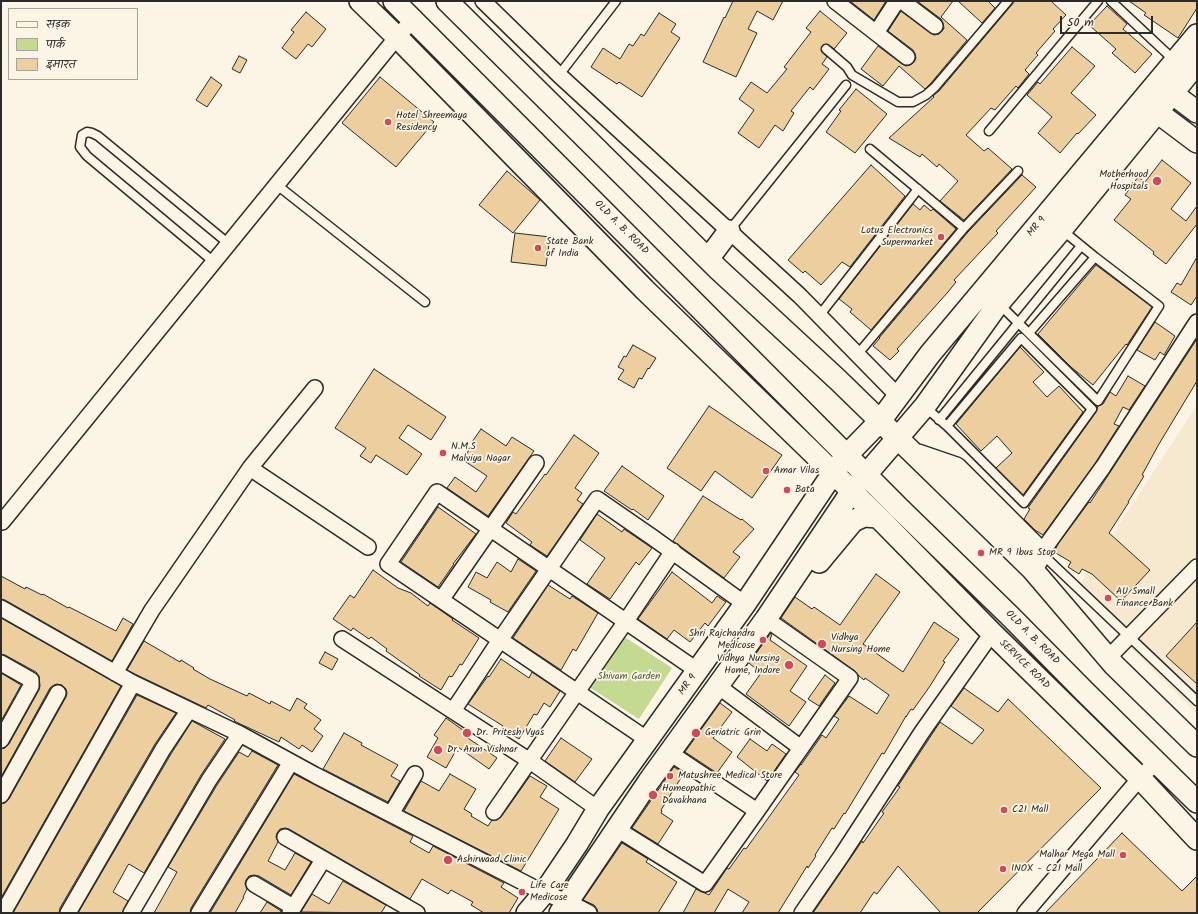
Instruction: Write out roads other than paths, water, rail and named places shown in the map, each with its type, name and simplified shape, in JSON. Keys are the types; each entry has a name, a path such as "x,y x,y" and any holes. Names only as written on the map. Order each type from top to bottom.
{"main road":[{"name":"SERVICE ROAD","path":"360,1 645,290 811,450 992,633 1140,778 1197,840"},
{"name":"OLD A. B. ROAD","path":"394,1 925,534 1010,616 1197,802"},
{"path":"447,1 708,259 838,380 914,454 1036,561 1108,658 1197,746"},
{"name":"MR 9","path":"1165,88 1175,61 1197,35"},
{"name":"MR 9","path":"527,913 544,893 577,844 598,809 698,671 833,473 847,455 880,421 930,354 1165,88 1197,64"},
{"path":"1165,88 1197,112"},
{"path":"1150,106 1197,142"},
{"name":"MR 9","path":"866,474 898,438 932,413 998,304 1062,229 1150,106"},
{"path":"708,259 729,232"},
{"path":"811,450 815,470 812,505"},
{"path":"564,907 616,829 766,619 852,491 866,474"},
{"path":"794,578 816,567 853,521 864,516 878,517"},
{"path":"992,633 1010,616"}],"street":[{"path":"483,1 559,75 800,296 898,396"},
{"path":"835,1 907,57"},
{"path":"876,33 897,1"},
{"path":"902,1 935,26"},
{"path":"2,522 397,37 413,20"},
{"path":"1036,561 1103,467 1197,322"},
{"path":"115,673 152,610 250,468 314,388"},
{"path":"441,600 536,463"},
{"path":"250,468 368,547"},
{"path":"648,740 388,564 437,492 698,671"},
{"path":"453,711 597,499 673,551 745,604"},
{"path":"494,812 673,551"},
{"path":"1108,658 1197,567"},
{"path":"1,608 133,683 240,734 290,762 544,893 564,907 589,913"},
{"path":"616,829 705,884 850,678 766,619"},
{"path":"802,913 846,849 922,732 992,633"},
{"path":"342,639 530,761 598,809"},
{"path":"1,663 31,680 31,686 3,732"},
{"path":"3,913 133,683"},
{"path":"718,686 801,748"},
{"path":"1,796 58,693"},
{"path":"68,913 163,749 189,710"},
{"path":"131,913 209,780 240,734"},
{"path":"670,753 757,811"},
{"path":"199,913 290,762"},
{"path":"1024,913 1140,778 1156,762"},
{"path":"391,814 415,774"},
{"path":"285,837 411,912"},
{"path":"254,884 291,911 323,860"}],"lane":[{"path":"559,75 616,1"},
{"path":"826,49 847,67 852,75 898,102 913,102 926,95 935,87 1008,1"},
{"path":"990,131 1098,1"},
{"path":"1111,1 1175,61"},
{"path":"729,232 846,85"},
{"path":"214,262 87,156 80,146 82,135 87,132 98,136 229,244"},
{"path":"870,149 964,228"},
{"path":"857,354 964,228 1018,171"},
{"path":"277,185 424,302"},
{"path":"819,316 918,189"},
{"path":"998,304 1098,401 1159,306 1081,246 1062,229"},
{"path":"947,426 1020,338 1092,409 1024,503 932,413 1018,322 1081,246"},
{"path":"1029,334 1095,257"},
{"path":"1036,561 1129,637 1197,701"}],"place":[{"name":"Hotel Shreemaya Residency","path":"388,122"},
{"name":"Motherhood Hospitals","path":"1157,181"},
{"name":"Lotus Electronics Supermarket","path":"941,237"},
{"name":"State Bank of India","path":"538,248"},
{"name":"N.M.S Malviya Nagar","path":"443,453"},
{"name":"Amar Vilas","path":"766,471"},
{"name":"Bata","path":"787,490"},
{"name":"MR 9 Ibus Stop","path":"981,553"},
{"name":"AU Small Finance Bank","path":"1108,598"},
{"name":"Shri Rajchandra Medicose","path":"763,640"},
{"name":"Vidhya Nursing Home","path":"822,644"},
{"name":"Vidhya Nursing Home, Indore","path":"789,665"},
{"name":"Dr. Pritesh Vyas","path":"467,733"},
{"name":"Geriatric Grin","path":"696,733"},
{"name":"Dr. Arun Vishnar","path":"438,750"},
{"name":"Matushree Medical Store","path":"670,776"},
{"name":"Homeopathic Davakhana","path":"653,795"},
{"name":"C21 Mall","path":"1004,810"},
{"name":"Malhar Mega Mall","path":"1123,855"},
{"name":"Ashirwaad Clinic","path":"448,860"},
{"name":"INOX - C21 Mall","path":"1003,869"},
{"name":"Life Care Medicose","path":"522,892"}],"park label":[{"name":"Shivam Garden","path":"629,677"}]}
